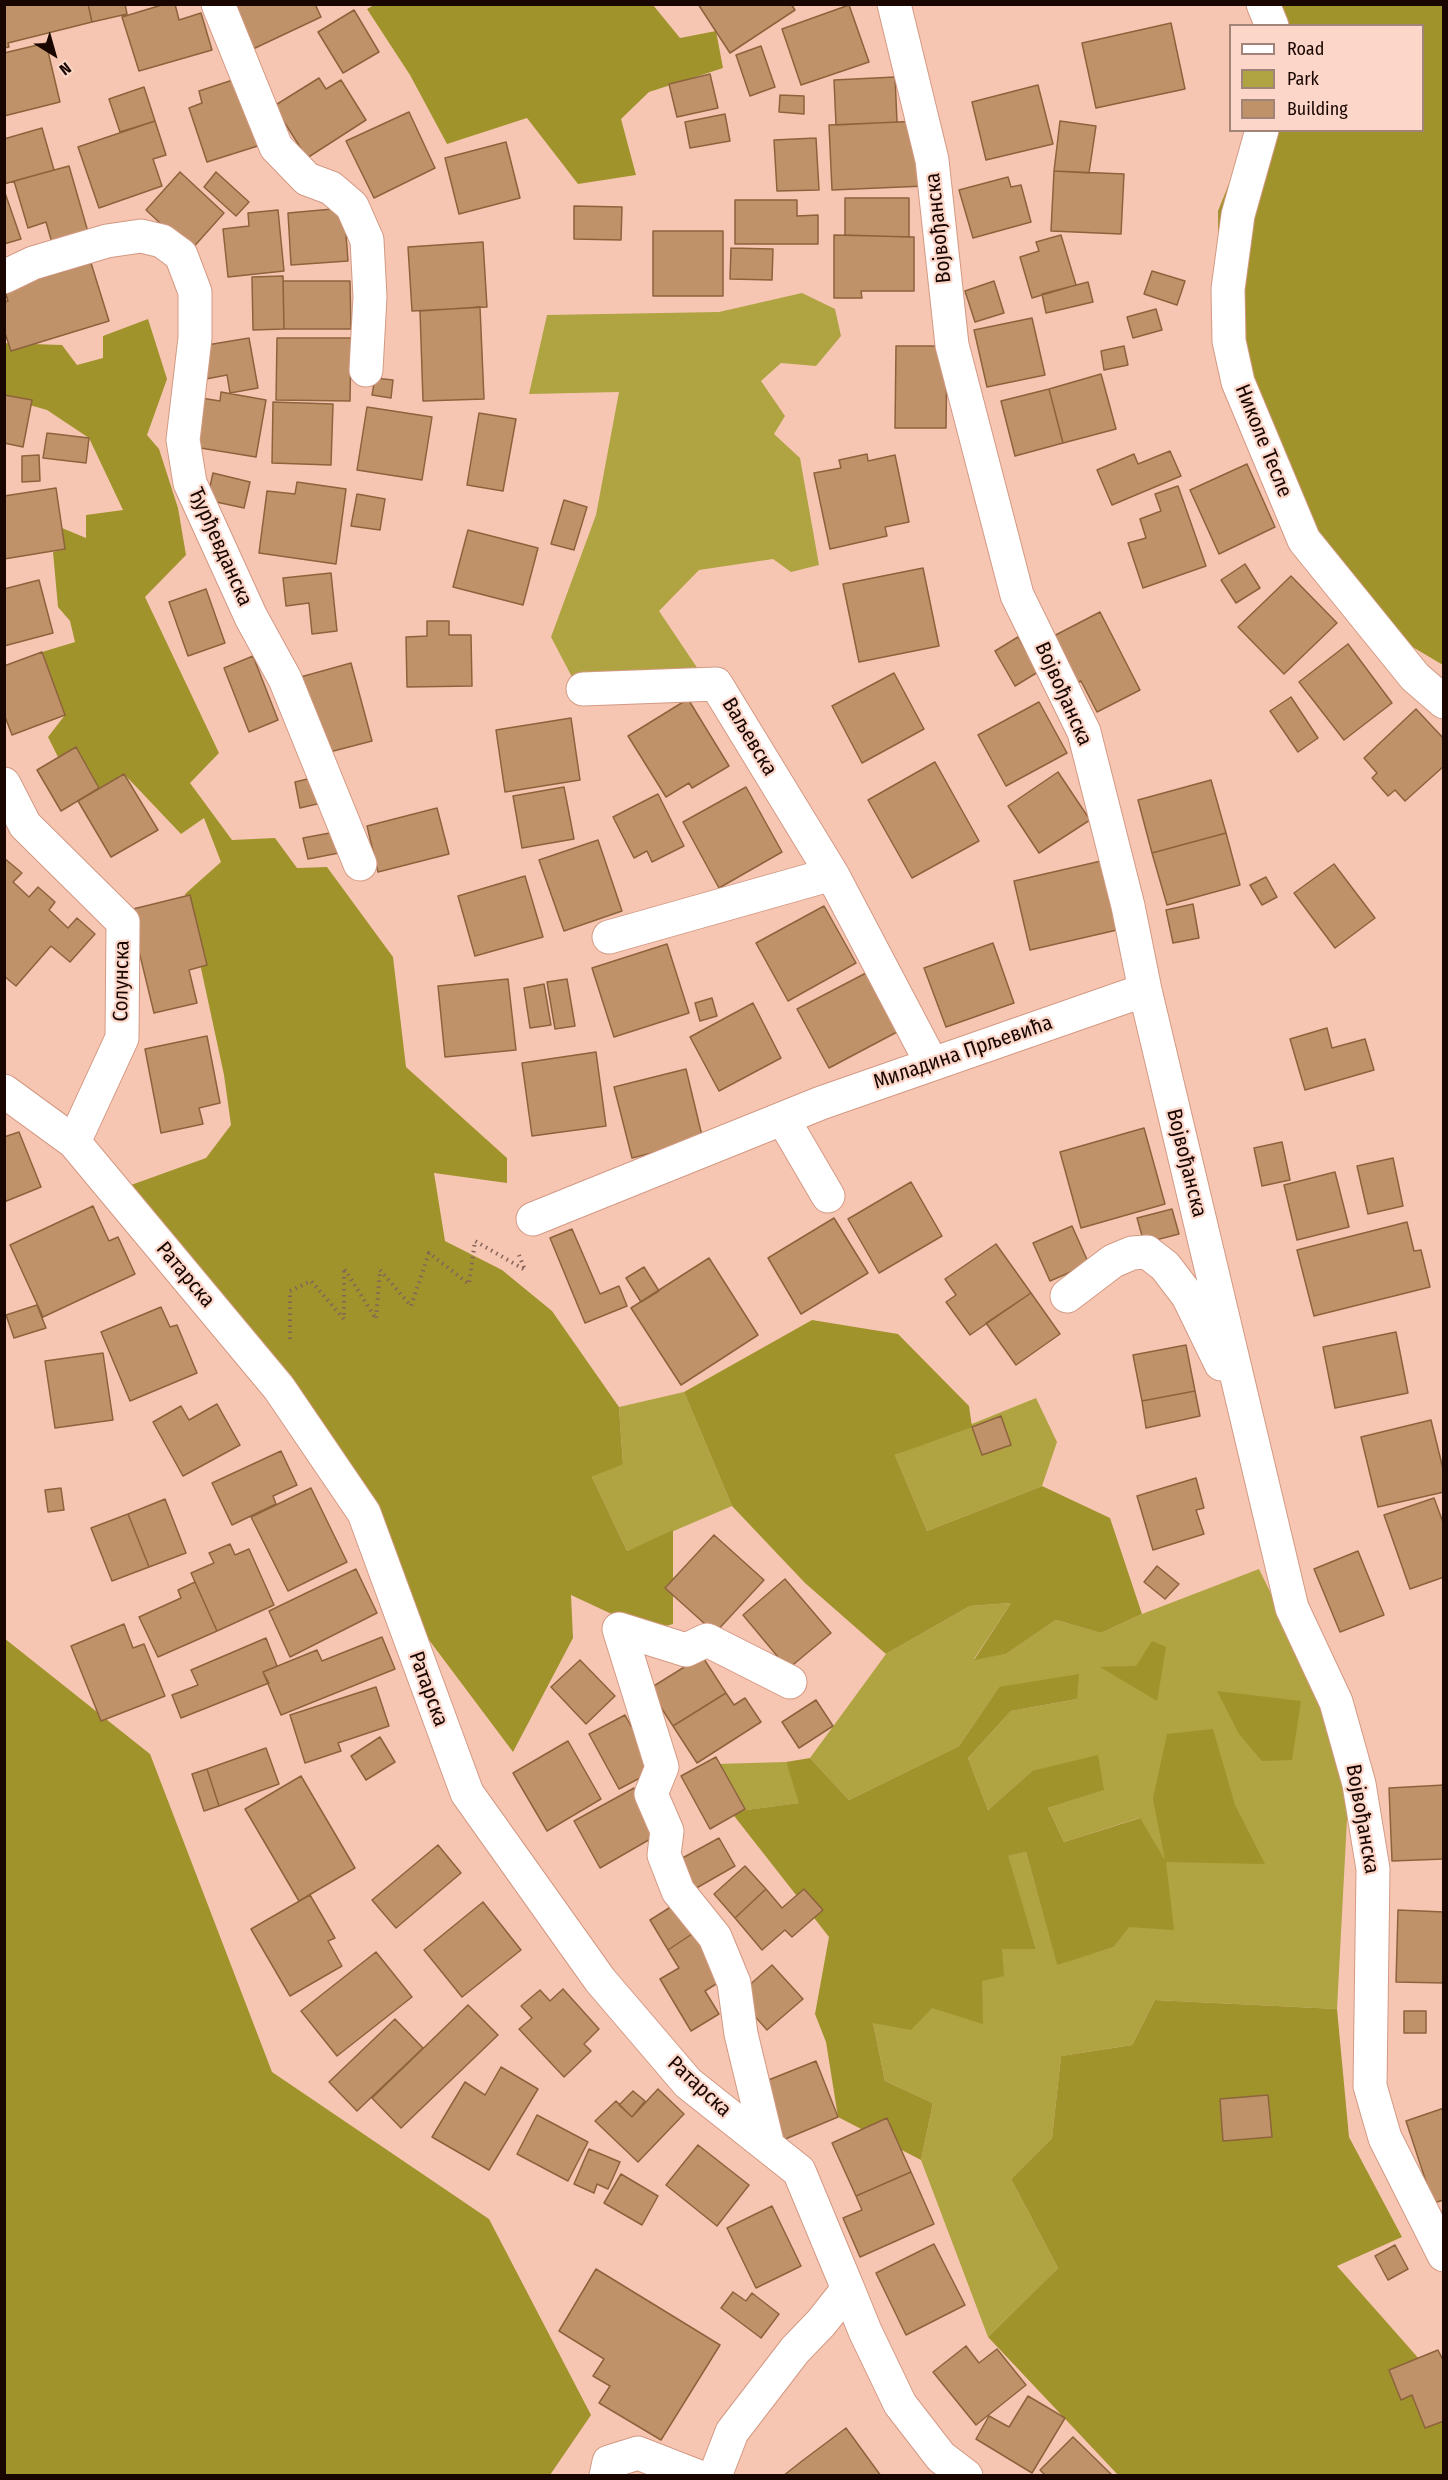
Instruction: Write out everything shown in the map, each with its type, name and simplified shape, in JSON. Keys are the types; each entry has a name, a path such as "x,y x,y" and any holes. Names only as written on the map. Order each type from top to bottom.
{"street":[{"path":"218,4 276,147 307,179 331,188 352,206 367,240 370,297 366,370"},
{"name":"Војвођанска","path":"894,4 932,160 955,357 1017,596 1084,732 1128,906 1144,990 1249,1419 1292,1608 1336,1702 1359,1784 1373,1869 1370,2086 1385,2138 1443,2255"},
{"path":"1263,4 1271,24"},
{"name":"Николе Тесле","path":"1261,132 1238,215 1228,289 1229,341 1238,382 1304,540 1415,677 1443,702"},
{"name":"Ђурђевданска","path":"4,277 33,263 106,241 141,237 162,241 181,255 195,292 195,338 183,440 190,483 251,617 285,680 360,864"},
{"name":"Ваљевска","path":"583,689 716,684 832,874 932,1064"},
{"name":"Солунска","path":"4,784 26,825 123,922 122,1038 75,1142"},
{"path":"609,936 832,874"},
{"name":"Миладина Прљевића","path":"533,1219 783,1119 1144,990"},
{"name":"Ратарска","path":"4,1091 75,1142 279,1389 364,1513 467,1793 600,1980 688,2083 799,2171 865,2331 900,2404 941,2457 966,2475"},
{"path":"783,1119 828,1196"},
{"name":"Војвођанска","path":"1067,1296 1113,1261 1132,1253 1147,1252 1165,1266 1188,1296 1249,1419"},
{"path":"768,2146 741,2034 734,1983 715,1937 678,1891 664,1856 667,1831 651,1794 662,1767 619,1629 687,1650 707,1640 790,1682"},
{"path":"715,2475 732,2432 795,2350 821,2323 848,2289"},
{"path":"606,2475 609,2462 638,2453 697,2475"}],"path":[{"path":"279,1389 291,1379 290,1291 311,1281 344,1319 344,1269 376,1319 380,1270 411,1306 429,1253 469,1284 475,1241 525,1270 508,1228 533,1219"}],"green space":[{"path":"802,293 835,309 841,336 816,366 781,363 761,381 785,416 774,434 800,458 819,565 791,572 773,559 699,570 659,611 700,672 573,679 551,637 596,515 619,392 529,394 547,315 719,312"},
{"path":"684,1392 732,1506 627,1551 592,1477 623,1463 619,1407"},
{"path":"1036,1398 1057,1442 1042,1486 927,1531 895,1455"},
{"path":"1259,1569 1321,1696 1348,1800 1337,2009 1155,2000 1132,2045 1061,2056 1052,2138 1011,2179 1058,2268 988,2337 921,2160 933,2103 885,2081 873,2023 932,2008 982,1981 1002,1949 1036,1949 1007,1856 1026,1852 1057,1964 1114,1947 1129,1926 1139,1818 1064,1842 1048,1808 1103,1790 1032,1771 988,1810 968,1758 1011,1711 1077,1699 999,1687 959,1746 849,1800 810,1758 886,1654 970,1606 1011,1603 974,1659 1006,1654 1056,1620 1101,1633 1142,1614"},
{"path":"786,1762 800,1803 731,1812 716,1764"}],"shaded area":[{"path":"376,4 653,5 680,38 716,31 723,68 649,92 621,119 636,175 578,184 527,118 447,144 410,75 367,9"},
{"path":"1256,5 1443,5 1443,665 1399,639 1296,502 1219,365 1218,211 1250,132 1424,132 1424,24 1275,24"},
{"path":"148,319 167,379 147,435 159,449 178,508 186,555 145,597 219,753 190,783 232,840 275,838 297,868 327,867 393,957 406,1067 507,1158 507,1183 434,1173 445,1241 502,1270 552,1311 619,1407 623,1464 592,1477 627,1551 673,1530 673,1624 648,1631 571,1595 573,1638 513,1752 408,1612 131,1185 206,1158 231,1125 224,1075 185,894 221,862 204,818 181,834 124,774 99,788 76,748 58,757 48,737 65,715 42,652 75,642 70,621 58,607 53,552 65,549 62,528 86,538 86,515 123,510 89,438 47,410 5,398 4,343 62,345 77,365 103,358 103,336"},
{"path":"812,1320 898,1334 969,1406 972,1427 895,1455 927,1531 1042,1486 1110,1518 1142,1614 1101,1633 1056,1620 1006,1654 974,1660 1011,1603 970,1606 886,1654 805,1583 732,1506 684,1392"},
{"path":"4,1638 150,1754 272,2072 489,2219 591,2415 550,2475 5,2475"},
{"path":"1152,1641 1166,1647 1157,1701 1100,1667 1136,1666"},
{"path":"1079,1674 1077,1699 1011,1711 968,1758 988,1810 1032,1771 1098,1755 1104,1790 1048,1808 1064,1842 1140,1818 1165,1860 1153,1799 1167,1734 1213,1729 1235,1805 1265,1864 1166,1862 1174,1930 1129,1927 1114,1947 1057,1965 1026,1852 1008,1856 1036,1949 1002,1949 1004,1976 982,1981 983,2024 932,2008 911,2030 873,2023 885,2081 933,2103 921,2160 838,2117 826,2042 815,2014 829,1937 731,1812 799,1803 786,1762 810,1758 849,1800 959,1746 999,1687"},
{"path":"1217,1691 1301,1701 1292,1760 1262,1761 1239,1734"},
{"path":"1155,2000 1337,2009 1349,2137 1402,2237 1337,2266 1443,2386 1443,2475 1118,2475 988,2337 1058,2268 1011,2179 1052,2138 1061,2056 1132,2045"}],"building":[{"path":"4,4 88,4 92,22 8,43 9,47 4,48"},
{"path":"88,4 125,4 127,14 92,22"},
{"path":"165,4 175,4 179,20 201,13 212,50 139,71 122,17"},
{"path":"232,4 315,4 321,17 253,49"},
{"path":"698,4 791,4 795,10 730,53"},
{"path":"849,5 869,62 801,85 782,29"},
{"path":"354,10 379,52 343,73 318,32"},
{"path":"1171,23 1185,89 1096,108 1082,43"},
{"path":"46,43 60,102 4,116 4,53"},
{"path":"761,46 775,87 750,96 736,55"},
{"path":"710,74 718,108 677,117 669,84"},
{"path":"242,77 264,144 207,162 189,108 202,103 199,91"},
{"path":"895,77 897,122 836,125 834,80"},
{"path":"319,78 326,89 341,80 366,120 307,158 274,106"},
{"path":"1038,85 1053,144 986,160 972,102"},
{"path":"144,87 155,121 120,132 109,99"},
{"path":"780,95 804,96 804,114 779,112"},
{"path":"409,112 435,168 374,198 346,141"},
{"path":"725,114 730,141 690,148 685,122"},
{"path":"155,121 166,155 153,159 162,186 99,208 78,147"},
{"path":"922,121 925,186 832,190 829,125"},
{"path":"1060,121 1096,126 1089,173 1054,171"},
{"path":"42,128 54,170 4,184 4,139"},
{"path":"816,138 819,190 777,191 774,140"},
{"path":"506,142 520,198 459,214 445,158"},
{"path":"69,166 88,232 52,243 46,222 28,228 14,181"},
{"path":"1054,171 1124,174 1121,234 1051,231"},
{"path":"180,172 224,213 190,251 146,210"},
{"path":"216,172 249,202 236,216 204,187"},
{"path":"1008,177 1011,187 1021,185 1031,222 973,238 959,190"},
{"path":"4,190 21,239 4,244"},
{"path":"845,198 909,198 909,237 845,235"},
{"path":"735,200 797,200 797,216 818,215 818,244 735,244"},
{"path":"574,206 622,207 621,240 574,239"},
{"path":"344,208 348,261 291,265 288,213"},
{"path":"278,210 284,271 228,277 223,229 249,226 248,213"},
{"path":"653,231 723,231 723,296 653,296"},
{"path":"834,235 914,237 914,291 861,291 862,298 834,298"},
{"path":"1061,235 1076,285 1032,298 1020,257 1039,251 1036,242"},
{"path":"483,242 487,307 412,311 408,247"},
{"path":"731,248 773,249 772,280 730,279"},
{"path":"91,263 109,321 11,351 4,330 4,302 8,301 4,289"},
{"path":"1152,271 1185,281 1177,305 1144,294"},
{"path":"283,276 284,329 253,330 252,277"},
{"path":"283,281 350,281 351,329 284,329"},
{"path":"994,281 1004,313 975,322 965,291"},
{"path":"1088,282 1093,302 1046,313 1042,294"},
{"path":"480,307 484,399 423,401 420,311"},
{"path":"1156,309 1162,330 1133,338 1127,317"},
{"path":"1032,318 1045,375 987,387 974,330"},
{"path":"249,338 258,388 230,393 227,375 206,379 201,346"},
{"path":"277,338 351,338 350,401 276,400"},
{"path":"896,346 947,346 946,428 895,428"},
{"path":"1124,346 1128,365 1104,370 1101,351"},
{"path":"1101,374 1116,429 1063,443 1049,389"},
{"path":"375,378 393,380 391,398 372,395"},
{"path":"1049,389 1063,443 1015,456 1001,401"},
{"path":"221,392 266,400 256,457 188,446 195,397 220,401"},
{"path":"4,395 32,400 23,447 4,443"},
{"path":"273,402 333,404 331,465 272,463"},
{"path":"367,407 432,417 422,480 357,470"},
{"path":"479,413 516,419 503,491 467,485"},
{"path":"47,433 89,438 86,463 43,458"},
{"path":"1170,451 1181,476 1112,505 1097,470 1134,454 1138,464"},
{"path":"867,454 868,461 895,455 909,522 885,527 887,536 830,549 814,473 841,468 839,460"},
{"path":"39,455 40,481 22,482 22,456"},
{"path":"1247,464 1275,527 1219,554 1190,490"},
{"path":"213,473 250,482 244,508 207,500"},
{"path":"297,482 346,489 336,564 259,553 267,491 295,494"},
{"path":"1178,486 1206,566 1143,588 1128,543 1146,538 1140,519 1161,511 1155,494"},
{"path":"56,488 65,549 4,559 4,496"},
{"path":"357,494 385,499 380,530 351,526"},
{"path":"564,500 587,507 574,550 551,544"},
{"path":"468,530 538,548 523,605 453,587"},
{"path":"1245,564 1260,588 1236,603 1221,580"},
{"path":"923,568 939,646 859,662 843,584"},
{"path":"331,573 337,631 312,634 309,603 286,606 283,578"},
{"path":"1291,576 1337,623 1284,674 1238,627"},
{"path":"39,580 53,633 4,646 4,589"},
{"path":"206,589 225,643 188,656 169,602"},
{"path":"1100,612 1140,690 1097,712 1081,681 1072,685 1048,639"},
{"path":"427,621 449,621 449,635 471,635 472,686 407,687 406,637 427,636"},
{"path":"1018,637 1038,672 1015,686 995,651"},
{"path":"1348,644 1392,703 1344,740 1299,682"},
{"path":"42,652 65,715 12,735 4,714 4,666"},
{"path":"253,656 278,720 249,732 224,668"},
{"path":"351,663 372,741 318,755 297,678"},
{"path":"894,673 924,729 862,763 832,706"},
{"path":"1291,697 1318,738 1298,752 1270,711"},
{"path":"688,699 729,766 692,788 689,783 666,797 628,736"},
{"path":"1039,702 1067,753 1006,786 978,735"},
{"path":"1416,709 1444,739 1444,766 1405,801 1395,790 1388,796 1372,778 1377,773 1364,758"},
{"path":"571,718 580,780 505,792 496,730"},
{"path":"76,747 99,788 61,811 37,770"},
{"path":"935,762 979,841 912,878 868,800"},
{"path":"1058,772 1090,820 1039,853 1008,806"},
{"path":"124,774 158,830 111,857 78,801"},
{"path":"316,777 321,803 300,808 295,782"},
{"path":"1211,780 1226,833 1152,853 1138,800"},
{"path":"564,787 574,839 522,848 513,796"},
{"path":"746,787 782,852 719,888 683,822"},
{"path":"658,794 684,846 652,862 647,851 634,858 613,817"},
{"path":"437,808 449,854 378,872 367,826"},
{"path":"335,832 339,853 308,859 303,838"},
{"path":"1226,833 1240,885 1167,905 1152,853"},
{"path":"598,840 622,911 564,931 539,860"},
{"path":"4,858 22,873 13,882 29,897 38,887 55,902 49,910 68,928 77,918 95,934 70,962 51,946 16,986 4,976"},
{"path":"1101,861 1117,930 1030,950 1014,881"},
{"path":"1334,864 1375,918 1335,948 1294,893"},
{"path":"525,876 543,937 475,956 458,896"},
{"path":"1266,877 1277,897 1262,905 1250,885"},
{"path":"190,895 207,965 189,970 197,1003 154,1013 129,910"},
{"path":"1193,904 1199,938 1173,943 1166,910"},
{"path":"824,906 856,963 788,1001 756,943"},
{"path":"993,943 1014,1003 946,1027 924,968"},
{"path":"667,944 689,1013 614,1037 592,968"},
{"path":"866,973 897,1032 829,1068 797,1009"},
{"path":"508,979 516,1050 445,1057 438,986"},
{"path":"567,979 575,1026 555,1029 547,982"},
{"path":"544,984 551,1025 530,1028 524,988"},
{"path":"712,998 717,1016 700,1021 695,1003"},
{"path":"753,1003 781,1058 719,1091 690,1037"},
{"path":"1327,1028 1332,1048 1365,1039 1374,1070 1305,1090 1290,1039"},
{"path":"207,1036 220,1103 199,1108 203,1124 161,1133 145,1049"},
{"path":"596,1052 606,1126 532,1136 522,1063"},
{"path":"686,1069 703,1140 632,1158 614,1087"},
{"path":"1144,1128 1165,1204 1081,1228 1060,1152"},
{"path":"19,1132 41,1187 4,1202 4,1137"},
{"path":"1282,1142 1290,1180 1262,1186 1254,1148"},
{"path":"1393,1158 1403,1206 1368,1214 1357,1166"},
{"path":"1335,1172 1349,1227 1297,1240 1284,1185"},
{"path":"911,1182 942,1236 879,1273 848,1219"},
{"path":"93,1206 109,1241 118,1237 135,1274 43,1317 10,1245"},
{"path":"1172,1209 1179,1234 1144,1243 1137,1218"},
{"path":"834,1218 868,1273 801,1314 768,1258"},
{"path":"1407,1222 1414,1251 1421,1250 1430,1287 1314,1316 1297,1250"},
{"path":"1072,1226 1089,1264 1050,1281 1033,1243"},
{"path":"572,1229 600,1294 619,1286 627,1306 585,1323 550,1238"},
{"path":"996,1244 1031,1293 970,1335 946,1302 956,1295 945,1279"},
{"path":"709,1258 758,1335 681,1385 631,1308"},
{"path":"644,1267 659,1291 641,1302 626,1278"},
{"path":"1031,1293 1060,1334 1016,1365 986,1323"},
{"path":"37,1305 46,1328 14,1338 6,1315"},
{"path":"161,1307 170,1327 177,1325 197,1373 130,1401 101,1332"},
{"path":"1396,1332 1408,1393 1335,1408 1323,1347"},
{"path":"1186,1345 1195,1391 1142,1401 1133,1355"},
{"path":"103,1353 113,1420 55,1428 45,1361"},
{"path":"1195,1391 1200,1416 1146,1428 1142,1401"},
{"path":"217,1404 240,1445 183,1476 153,1422 181,1406 189,1420"},
{"path":"1001,1416 1011,1445 982,1455 972,1427"},
{"path":"1431,1420 1444,1473 1444,1492 1378,1507 1361,1437"},
{"path":"281,1451 297,1485 273,1496 276,1504 232,1525 212,1483"},
{"path":"1196,1478 1204,1508 1196,1510 1204,1534 1153,1550 1137,1496"},
{"path":"61,1488 64,1510 48,1512 45,1490"},
{"path":"311,1488 347,1562 288,1591 251,1517"},
{"path":"1434,1498 1444,1525 1444,1577 1410,1589 1384,1515"},
{"path":"165,1499 186,1553 149,1567 128,1514"},
{"path":"128,1514 149,1567 112,1581 91,1528"},
{"path":"714,1535 764,1580 715,1633 665,1588"},
{"path":"230,1544 235,1555 249,1549 274,1605 217,1631 191,1573 214,1563 209,1553"},
{"path":"1358,1551 1384,1615 1340,1632 1314,1569"},
{"path":"1157,1566 1179,1584 1165,1599 1144,1582"},
{"path":"356,1569 377,1613 290,1657 269,1611"},
{"path":"785,1579 831,1633 788,1669 743,1615"},
{"path":"195,1582 217,1631 158,1657 139,1617 181,1598 178,1590"},
{"path":"124,1624 133,1648 144,1644 165,1696 101,1721 71,1646"},
{"path":"382,1637 395,1669 281,1715 263,1672 317,1650 322,1661"},
{"path":"266,1638 277,1666 263,1672 269,1683 181,1718 172,1695 198,1685 191,1670"},
{"path":"702,1656 726,1693 673,1726 649,1689"},
{"path":"580,1660 615,1696 586,1724 551,1687"},
{"path":"376,1687 389,1726 338,1743 341,1751 305,1763 290,1715"},
{"path":"726,1693 734,1705 745,1698 761,1722 697,1763 673,1726"},
{"path":"816,1700 833,1726 799,1748 782,1722"},
{"path":"625,1715 655,1770 619,1789 589,1734"},
{"path":"380,1737 395,1762 366,1780 351,1756"},
{"path":"568,1741 601,1799 547,1831 513,1773"},
{"path":"266,1748 279,1784 219,1806 207,1769"},
{"path":"716,1757 745,1809 710,1829 681,1776"},
{"path":"207,1769 219,1806 204,1811 192,1774"},
{"path":"301,1776 355,1868 299,1901 245,1809"},
{"path":"1444,1785 1444,1859 1392,1861 1389,1788"},
{"path":"634,1788 659,1834 600,1868 574,1821"},
{"path":"719,1838 735,1866 693,1890 677,1861"},
{"path":"438,1845 461,1873 396,1928 372,1900"},
{"path":"745,1866 766,1889 735,1918 714,1894"},
{"path":"766,1889 782,1908 804,1889 823,1910 792,1937 785,1930 762,1950 735,1918"},
{"path":"310,1895 335,1938 328,1941 342,1966 290,1996 251,1929"},
{"path":"483,1902 521,1950 462,1997 424,1950"},
{"path":"677,1903 695,1932 668,1950 650,1920"},
{"path":"1398,1910 1444,1912 1444,1983 1396,1982"},
{"path":"695,1932 724,1979 705,1991 719,2014 691,2031 660,1979 679,1968 668,1950"},
{"path":"376,1952 412,1997 337,2056 301,2011"},
{"path":"772,1965 803,1999 767,2030 737,1996"},
{"path":"563,1989 599,2029 584,2044 591,2051 564,2077 519,2029 532,2018 521,2006 540,1990 550,2001"},
{"path":"468,2005 498,2035 401,2128 372,2098"},
{"path":"1404,2011 1426,2011 1426,2033 1404,2033"},
{"path":"395,2019 423,2048 357,2111 329,2082"},
{"path":"816,2061 838,2117 783,2140 761,2083"},
{"path":"501,2067 538,2089 489,2170 432,2137 465,2082 485,2095"},
{"path":"658,2089 684,2114 638,2162 595,2121 616,2101 632,2117"},
{"path":"633,2091 645,2101 632,2117 619,2105"},
{"path":"1268,2095 1272,2137 1223,2141 1220,2099"},
{"path":"1444,2108 1444,2200 1433,2203 1406,2121"},
{"path":"537,2115 588,2142 568,2181 517,2154"},
{"path":"887,2118 911,2172 856,2196 832,2143"},
{"path":"698,2145 749,2185 717,2226 666,2185"},
{"path":"589,2149 620,2162 608,2189 597,2184 594,2193 574,2184"},
{"path":"911,2172 934,2224 860,2257 843,2218 862,2210 856,2196"},
{"path":"621,2174 658,2196 642,2225 604,2203"},
{"path":"772,2206 801,2266 756,2288 727,2228"},
{"path":"934,2244 965,2305 906,2335 876,2273"},
{"path":"1395,2245 1408,2269 1388,2280 1375,2256"},
{"path":"596,2269 720,2345 661,2440 599,2403 610,2386 593,2376 604,2359 559,2331"},
{"path":"733,2292 746,2301 752,2293 779,2314 761,2338 721,2308"},
{"path":"966,2346 979,2363 997,2349 1026,2385 976,2425 933,2372"},
{"path":"1438,2350 1444,2362 1444,2421 1425,2428 1412,2395 1401,2400 1389,2370"},
{"path":"1028,2396 1065,2418 1032,2473 976,2439 989,2416 1009,2427"},
{"path":"846,2428 881,2476 783,2476 802,2461"},
{"path":"1073,2437 1113,2476 1046,2476 1040,2470"}]}
